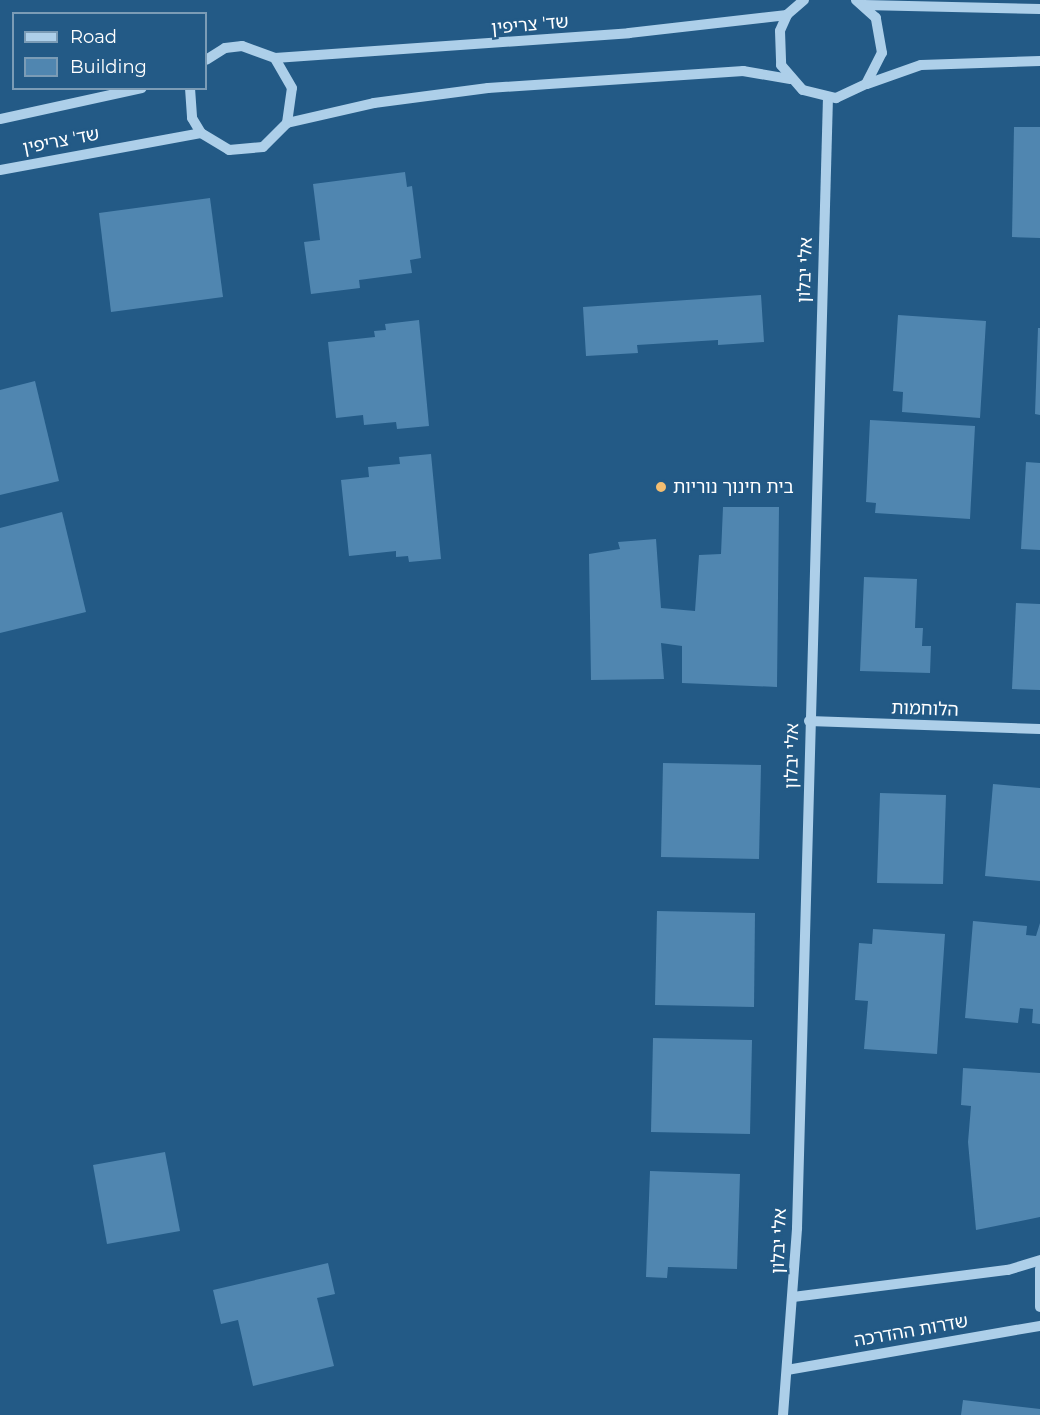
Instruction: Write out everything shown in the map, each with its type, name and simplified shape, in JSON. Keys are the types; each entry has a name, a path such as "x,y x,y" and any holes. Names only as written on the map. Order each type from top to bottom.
{"street":[{"path":"804,0 787,15 778,47 790,79 803,90 828,97 852,93 866,84 921,64 1040,61"},
{"path":"860,2 1040,9"},
{"path":"860,2 879,27 882,53 866,84"},
{"name":"שד' צריפין","path":"275,58 596,36 787,15"},
{"path":"189,90 192,118 201,133 229,150 246,151 277,137 288,123 292,88 275,58 242,46 225,48 207,59"},
{"path":"288,123 374,103 488,87 743,71 790,79"},
{"name":"שד' צריפין","path":"0,119 133,90"},
{"name":"אלי יבלון","path":"783,1415 793,1297 828,97"},
{"name":"שד' צריפין","path":"0,170 201,133"},
{"name":"הלוחמות","path":"809,720 1040,729"},
{"path":"793,1297 1008,1270 1040,1260"},
{"path":"1040,1269 1040,1307"},
{"name":"שדרות ההדרכה","path":"787,1371 1040,1326"}],"building":[{"path":"1014,127 1040,127 1040,238 1012,237"},
{"path":"405,172 407,187 412,186 421,258 410,260 412,273 359,280 360,288 311,294 304,242 320,240 313,184"},
{"path":"210,198 223,297 111,312 99,213"},
{"path":"761,295 764,342 718,345 718,340 637,345 638,353 586,356 583,307"},
{"path":"898,315 986,321 980,418 902,412 903,392 893,391"},
{"path":"419,320 429,426 397,429 396,422 364,425 363,415 336,418 328,342 375,337 374,331 386,330 385,324"},
{"path":"1038,328 1040,328 1040,415 1035,414"},
{"path":"35,381 59,481 0,495 0,390"},
{"path":"870,420 975,426 970,519 875,513 876,503 866,502"},
{"path":"431,454 441,559 409,562 408,556 396,557 396,551 349,556 341,480 369,477 368,467 400,464 399,457"},
{"path":"1026,462 1040,463 1040,550 1021,549"},
{"path":"723,507 779,507 777,687 682,683 682,646 661,643 664,679 591,680 589,554 620,549 618,542 656,539 661,608 695,611 699,555 721,554"},
{"path":"62,512 86,612 0,633 0,528"},
{"path":"864,577 917,579 915,628 923,628 922,646 931,646 930,673 860,671"},
{"path":"1016,603 1040,604 1040,690 1012,689"},
{"path":"663,763 761,765 759,859 661,857"},
{"path":"993,784 1040,788 1040,881 985,876"},
{"path":"880,793 946,795 943,884 877,883"},
{"path":"657,911 755,913 754,1007 655,1005"},
{"path":"973,921 1027,926 1026,935 1036,936 1040,923 1040,1024 1032,1023 1033,1009 1020,1008 1018,1023 965,1018"},
{"path":"873,929 945,934 937,1054 864,1049 868,1001 855,1000 859,943 872,944"},
{"path":"653,1038 752,1040 750,1134 651,1132"},
{"path":"963,1068 1040,1073 1040,1217 976,1230 968,1142 971,1106 961,1105"},
{"path":"165,1152 180,1231 107,1244 93,1165"},
{"path":"650,1171 740,1174 737,1269 668,1267 667,1278 646,1277"},
{"path":"328,1263 335,1294 317,1298 334,1366 253,1386 238,1320 221,1324 213,1290"},
{"path":"963,1400 1040,1409 1040,1415 961,1415"}],"place":[{"name":"בית חינוך נוריות","path":"661,487"}]}
